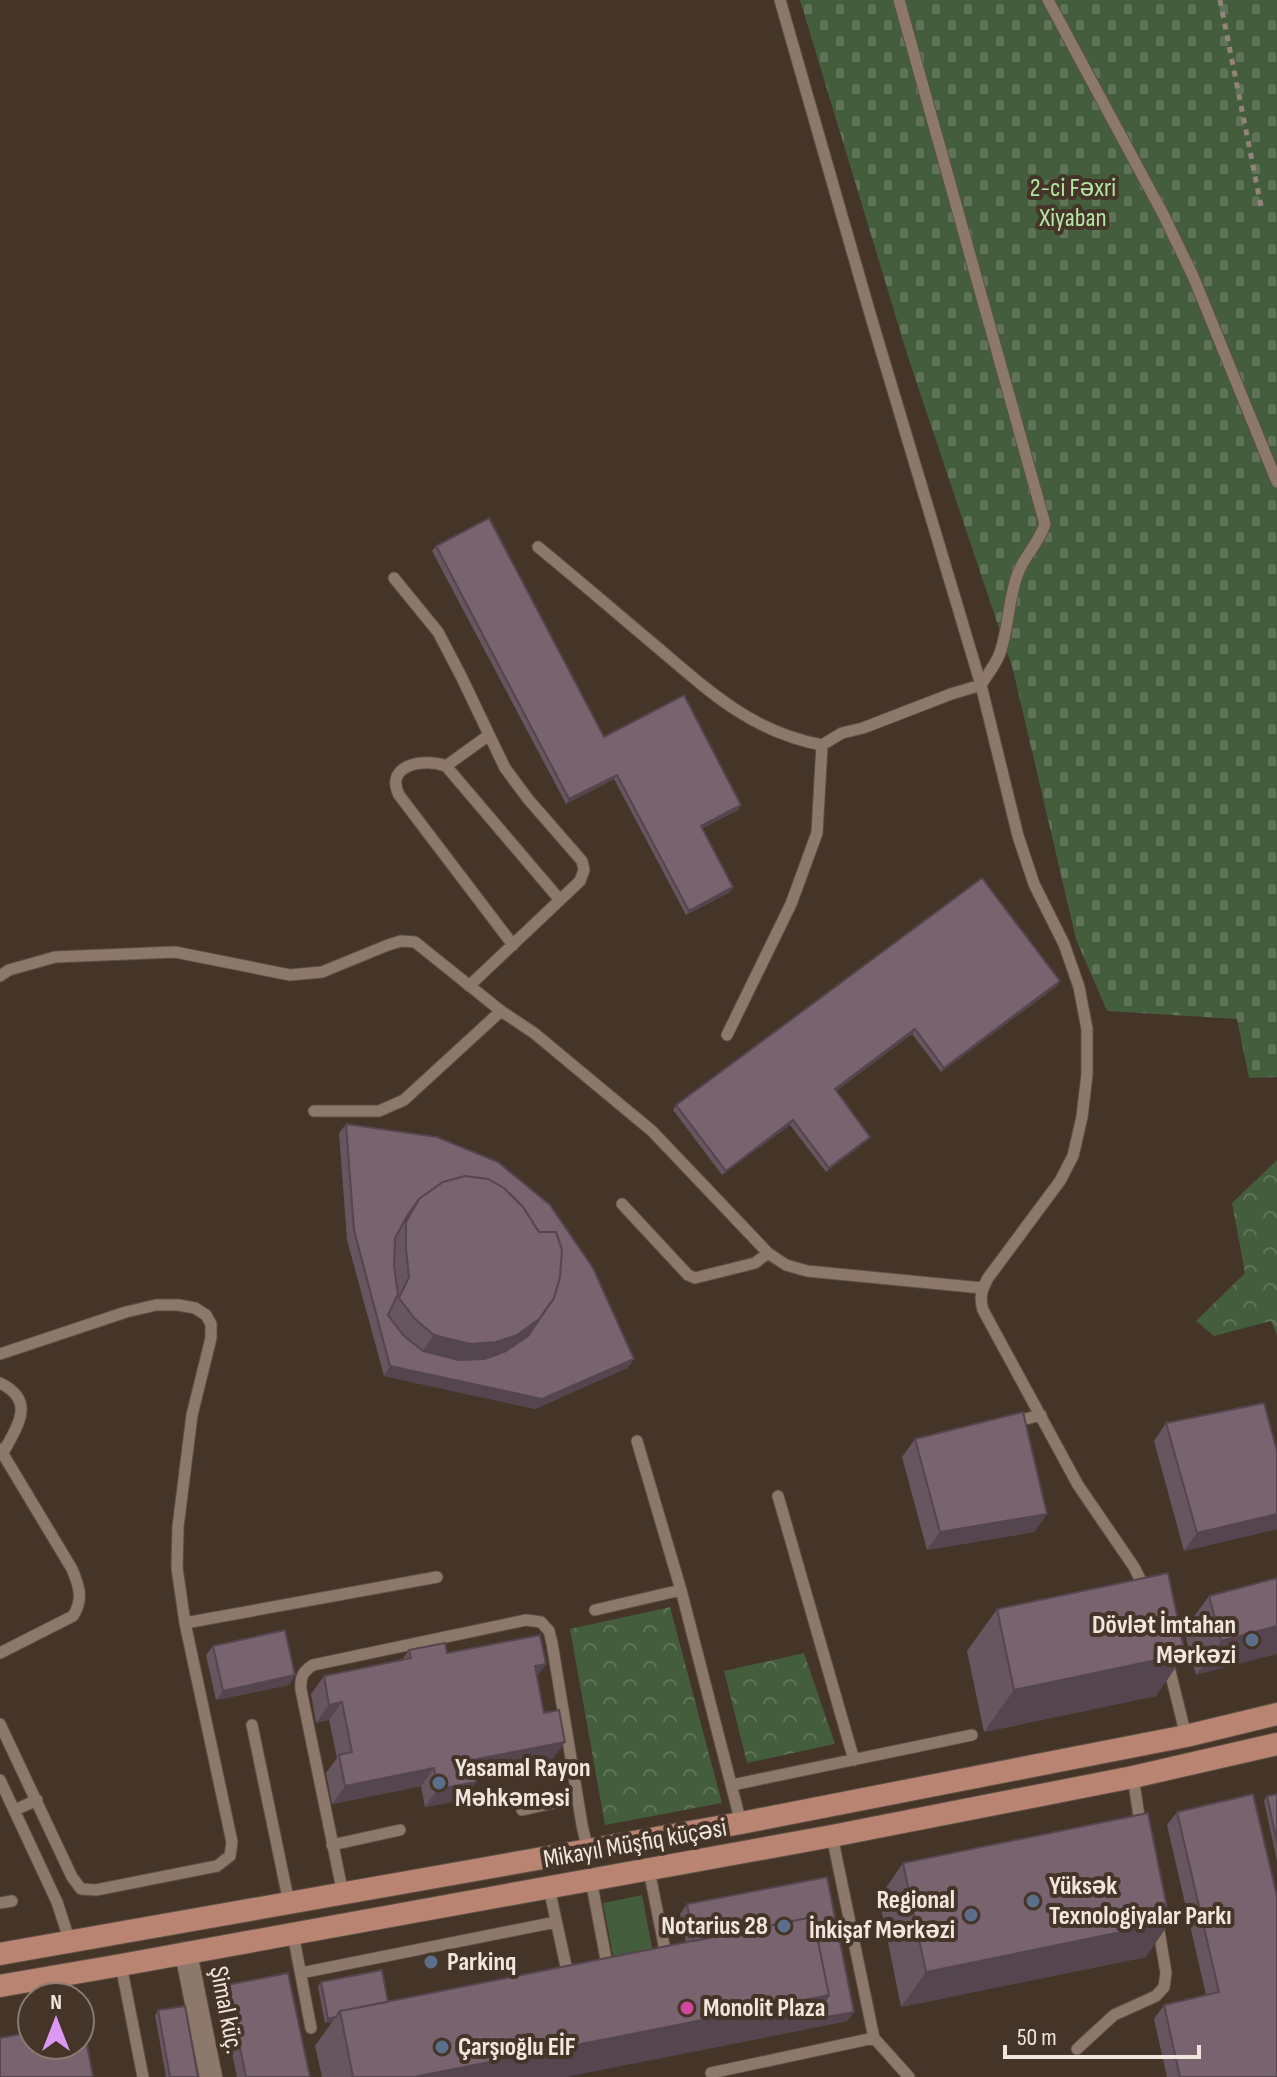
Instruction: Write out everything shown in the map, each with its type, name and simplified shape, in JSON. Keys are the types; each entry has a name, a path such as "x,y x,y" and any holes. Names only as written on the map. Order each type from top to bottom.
{"main road":[{"name":"Mikayıl Müşfiq küçəsi","path":"0,1954 741,1823 1186,1736 1277,1714"},
{"name":"Mikayıl Müşfiq küçəsi","path":"63,1981 121,1965 832,1836 1133,1777 1277,1744"}],"street":[{"name":"Şimal küç.","path":"186,1953 211,2077"}],"lane":[{"path":"780,0 981,685 1018,836 1034,884 1064,944 1079,987 1087,1029 1084,1102 1073,1156 1060,1181 982,1288 981,1302 1078,1485 1134,1567 1147,1593"},
{"path":"538,547 729,707 799,741 822,745 842,733 981,685 999,655 1019,572 1041,538 1045,524 899,0"},
{"path":"1048,0 1193,276 1277,482"},
{"path":"394,578 438,632 505,768 582,861 584,870 580,881 469,986"},
{"path":"446,766 489,735"},
{"path":"727,1035 791,904 817,833 822,745"},
{"path":"513,945 396,788 395,779 400,771 426,763 446,766 560,900"},
{"path":"0,976 9,970 55,957 175,952 290,975 322,972 388,945 401,941 415,942 501,1011 534,1033 652,1131 768,1253 786,1265 807,1271 982,1288"},
{"path":"314,1111 379,1111 404,1100 501,1011"},
{"path":"622,1204 688,1275 695,1278 755,1263 768,1253"},
{"path":"0,1354 156,1305 195,1308 206,1315 211,1324 211,1338 192,1415 178,1527 177,1568 185,1623 232,1842 230,1856 217,1866 96,1890 81,1889 72,1877 0,1724"},
{"path":"0,1383 13,1389 21,1408 20,1421 1,1451 72,1569 80,1588 79,1606 73,1616 0,1653"},
{"path":"998,1426 1041,1415"},
{"path":"637,1441 681,1590 741,1823"},
{"path":"778,1496 854,1760"},
{"path":"185,1623 437,1577"},
{"path":"595,1610 681,1590"},
{"path":"343,1894 301,1690 304,1671 313,1665 526,1620 541,1622 549,1631 588,1851"},
{"path":"1165,1651 1186,1736"},
{"path":"252,1725 289,1904"},
{"path":"732,1785 972,1735"},
{"path":"1133,1777 1143,1837"},
{"path":"0,1780 57,1902 70,1943"},
{"path":"522,1810 577,1798"},
{"path":"15,1810 37,1800"},
{"path":"332,1845 400,1830"},
{"path":"832,1836 874,2038 909,2077"},
{"path":"649,1870 668,1965"},
{"path":"591,1880 610,1980"},
{"path":"549,1888 571,1989"},
{"path":"1077,2049 1114,2015 1156,1996 1164,1987 1166,1973 1156,1913"},
{"path":"301,1973 556,1922"},
{"path":"293,1934 311,2028"},
{"path":"121,1965 143,2077"},
{"path":"711,2073 874,2038"}],"path":[{"path":"1220,0 1262,211"}],"green space":[{"name":"2-ci Fəxri Xiyaban","path":"800,0 1277,0 1277,1077 1249,1078 1237,1019 1107,1011 1076,939 1013,670 908,357"},
{"path":"1277,1160 1277,1335 1271,1321 1214,1336 1196,1321 1245,1273 1232,1203"},
{"path":"670,1607 722,1803 605,1825 570,1629"},
{"path":"804,1653 835,1744 747,1763 724,1671"},
{"path":"642,1895 656,1968 617,1976 603,1903"}],"building":[{"path":"489,518 604,737 684,695 741,805 701,826 733,887 689,911 617,775 569,799 436,546"},
{"path":"982,878 1060,981 944,1068 915,1029 835,1089 870,1137 829,1168 793,1120 726,1171 676,1105"},
{"path":"346,1124 437,1137 498,1162 550,1205 593,1268 634,1359 542,1399 390,1366 354,1230","holes":["465,1176 488,1179 504,1188 523,1207 539,1232 556,1232 562,1250 560,1277 554,1298 528,1336 506,1351 485,1359 459,1360 423,1351 403,1335 388,1315 398,1294 394,1266 395,1238 419,1199 443,1182"]},
{"path":"465,1176 488,1179 504,1188 523,1207 539,1232 556,1232 562,1250 560,1277 554,1298 539,1319 517,1335 496,1342 470,1344 434,1335 415,1319 399,1298 409,1277 406,1222 419,1199 443,1182"},
{"path":"1264,1403 1277,1451 1277,1514 1197,1533 1166,1423"},
{"path":"1023,1412 1047,1514 940,1532 915,1439"},
{"path":"1168,1573 1185,1654 1014,1690 997,1609"},
{"path":"1277,1578 1277,1626 1221,1641 1209,1596"},
{"path":"285,1630 295,1675 223,1691 213,1646"},
{"path":"540,1635 546,1664 535,1666 544,1713 559,1710 565,1742 472,1760 476,1782 438,1789 434,1768 345,1786 339,1755 352,1752 342,1702 329,1705 324,1676 411,1658 409,1650 445,1643 447,1653"},
{"path":"1253,1794 1277,1896 1277,2077 1180,2077 1164,2005 1219,1992 1177,1812"},
{"path":"1277,1794 1277,1842 1267,1796"},
{"path":"1148,1813 1170,1922 926,1972 903,1863"},
{"path":"827,1877 854,2012 811,2020 829,1995 813,1917 694,1941 687,1904"},
{"path":"813,1917 829,1995 414,2077 353,2077 340,2011"},
{"path":"382,1970 388,2002 340,2011 336,2017 328,2019 321,1982"},
{"path":"288,1973 310,2077 246,2077 227,1985"},
{"path":"185,2006 198,2077 170,2077 158,2010"},
{"path":"16,2035 16,2061 90,2061 93,2077 0,2077 0,2038"}],"place":[{"name":"Dövlət İmtahan Mərkəzi","path":"1252,1640"},
{"name":"Yasamal Rayon Məhkəməsi","path":"439,1783"},
{"name":"Yüksək Texnologiyalar Parkı","path":"1033,1901"},
{"name":"Regional İnkişaf Mərkəzi","path":"971,1915"},
{"name":"Notarius 28","path":"784,1926"},
{"name":"Parkinq","path":"431,1962"},
{"name":"Monolit Plaza","path":"687,2008"},
{"name":"Çarşıoğlu EİF","path":"442,2047"}]}
